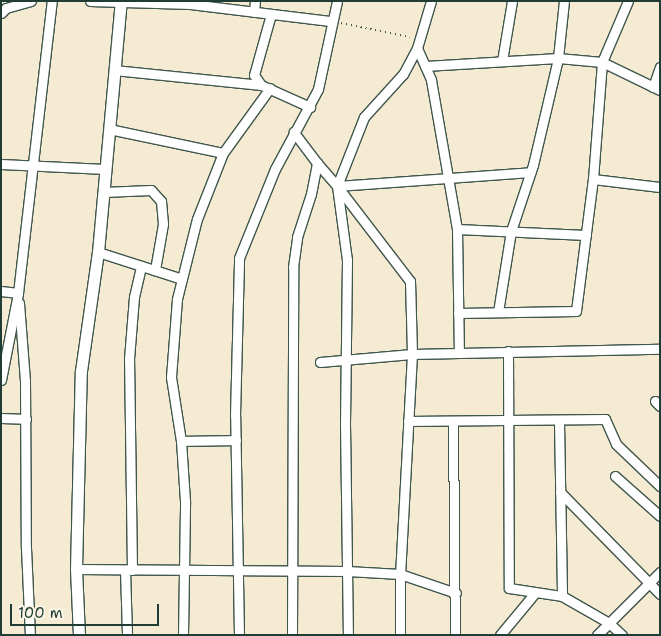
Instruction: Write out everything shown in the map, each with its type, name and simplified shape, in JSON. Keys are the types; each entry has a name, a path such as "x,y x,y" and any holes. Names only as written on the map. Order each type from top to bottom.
{"street":[{"path":"1,13 6,8 31,1"},
{"path":"1,380 18,293 35,167 52,1"},
{"path":"90,1 191,3 330,21"},
{"path":"254,12 255,1"},
{"path":"239,635 236,440 239,258 275,169 318,89 330,21 337,1"},
{"path":"348,635 346,360 348,260 337,186 364,117 403,74 418,43 431,1"},
{"path":"502,60 512,1"},
{"path":"498,312 511,231 530,172 558,58 564,1"},
{"path":"458,313 576,311 593,179 602,62 628,1"},
{"path":"78,635 76,569 81,371 98,252 121,2"},
{"path":"265,86 254,75 271,14"},
{"path":"418,43 431,80 457,229 459,353"},
{"path":"425,66 558,58 602,62 656,88 660,67"},
{"path":"114,70 265,86 310,107"},
{"path":"183,635 185,570 181,441 170,377 177,299 197,219 223,153 265,86"},
{"path":"109,129 223,153"},
{"path":"294,132 410,281 412,354 400,574 400,635"},
{"path":"292,635 293,267 297,237 311,194 317,163"},
{"path":"1,164 105,169"},
{"path":"337,186 448,176 530,172"},
{"path":"593,179 660,186"},
{"path":"103,192 151,190 161,201 163,224 155,270"},
{"path":"457,229 586,235"},
{"path":"98,252 182,279"},
{"path":"127,635 129,570 129,359 134,297 141,266"},
{"path":"1,291 18,293"},
{"path":"18,293 26,419 26,548 30,635"},
{"path":"320,362 412,354 660,349"},
{"path":"508,352 510,422 509,588 535,594 562,596 609,623 622,635"},
{"path":"1,418 26,419"},
{"path":"408,421 510,422 605,418 616,444 660,486"},
{"path":"559,421 562,596"},
{"path":"453,422 455,635"},
{"path":"181,441 236,440"},
{"path":"615,476 660,516"},
{"path":"560,492 648,584 660,594"},
{"path":"76,569 293,570 400,574 456,593"},
{"path":"597,635 660,572"},
{"path":"500,635 535,594"}],"path":[{"path":"330,21 418,43"}]}
